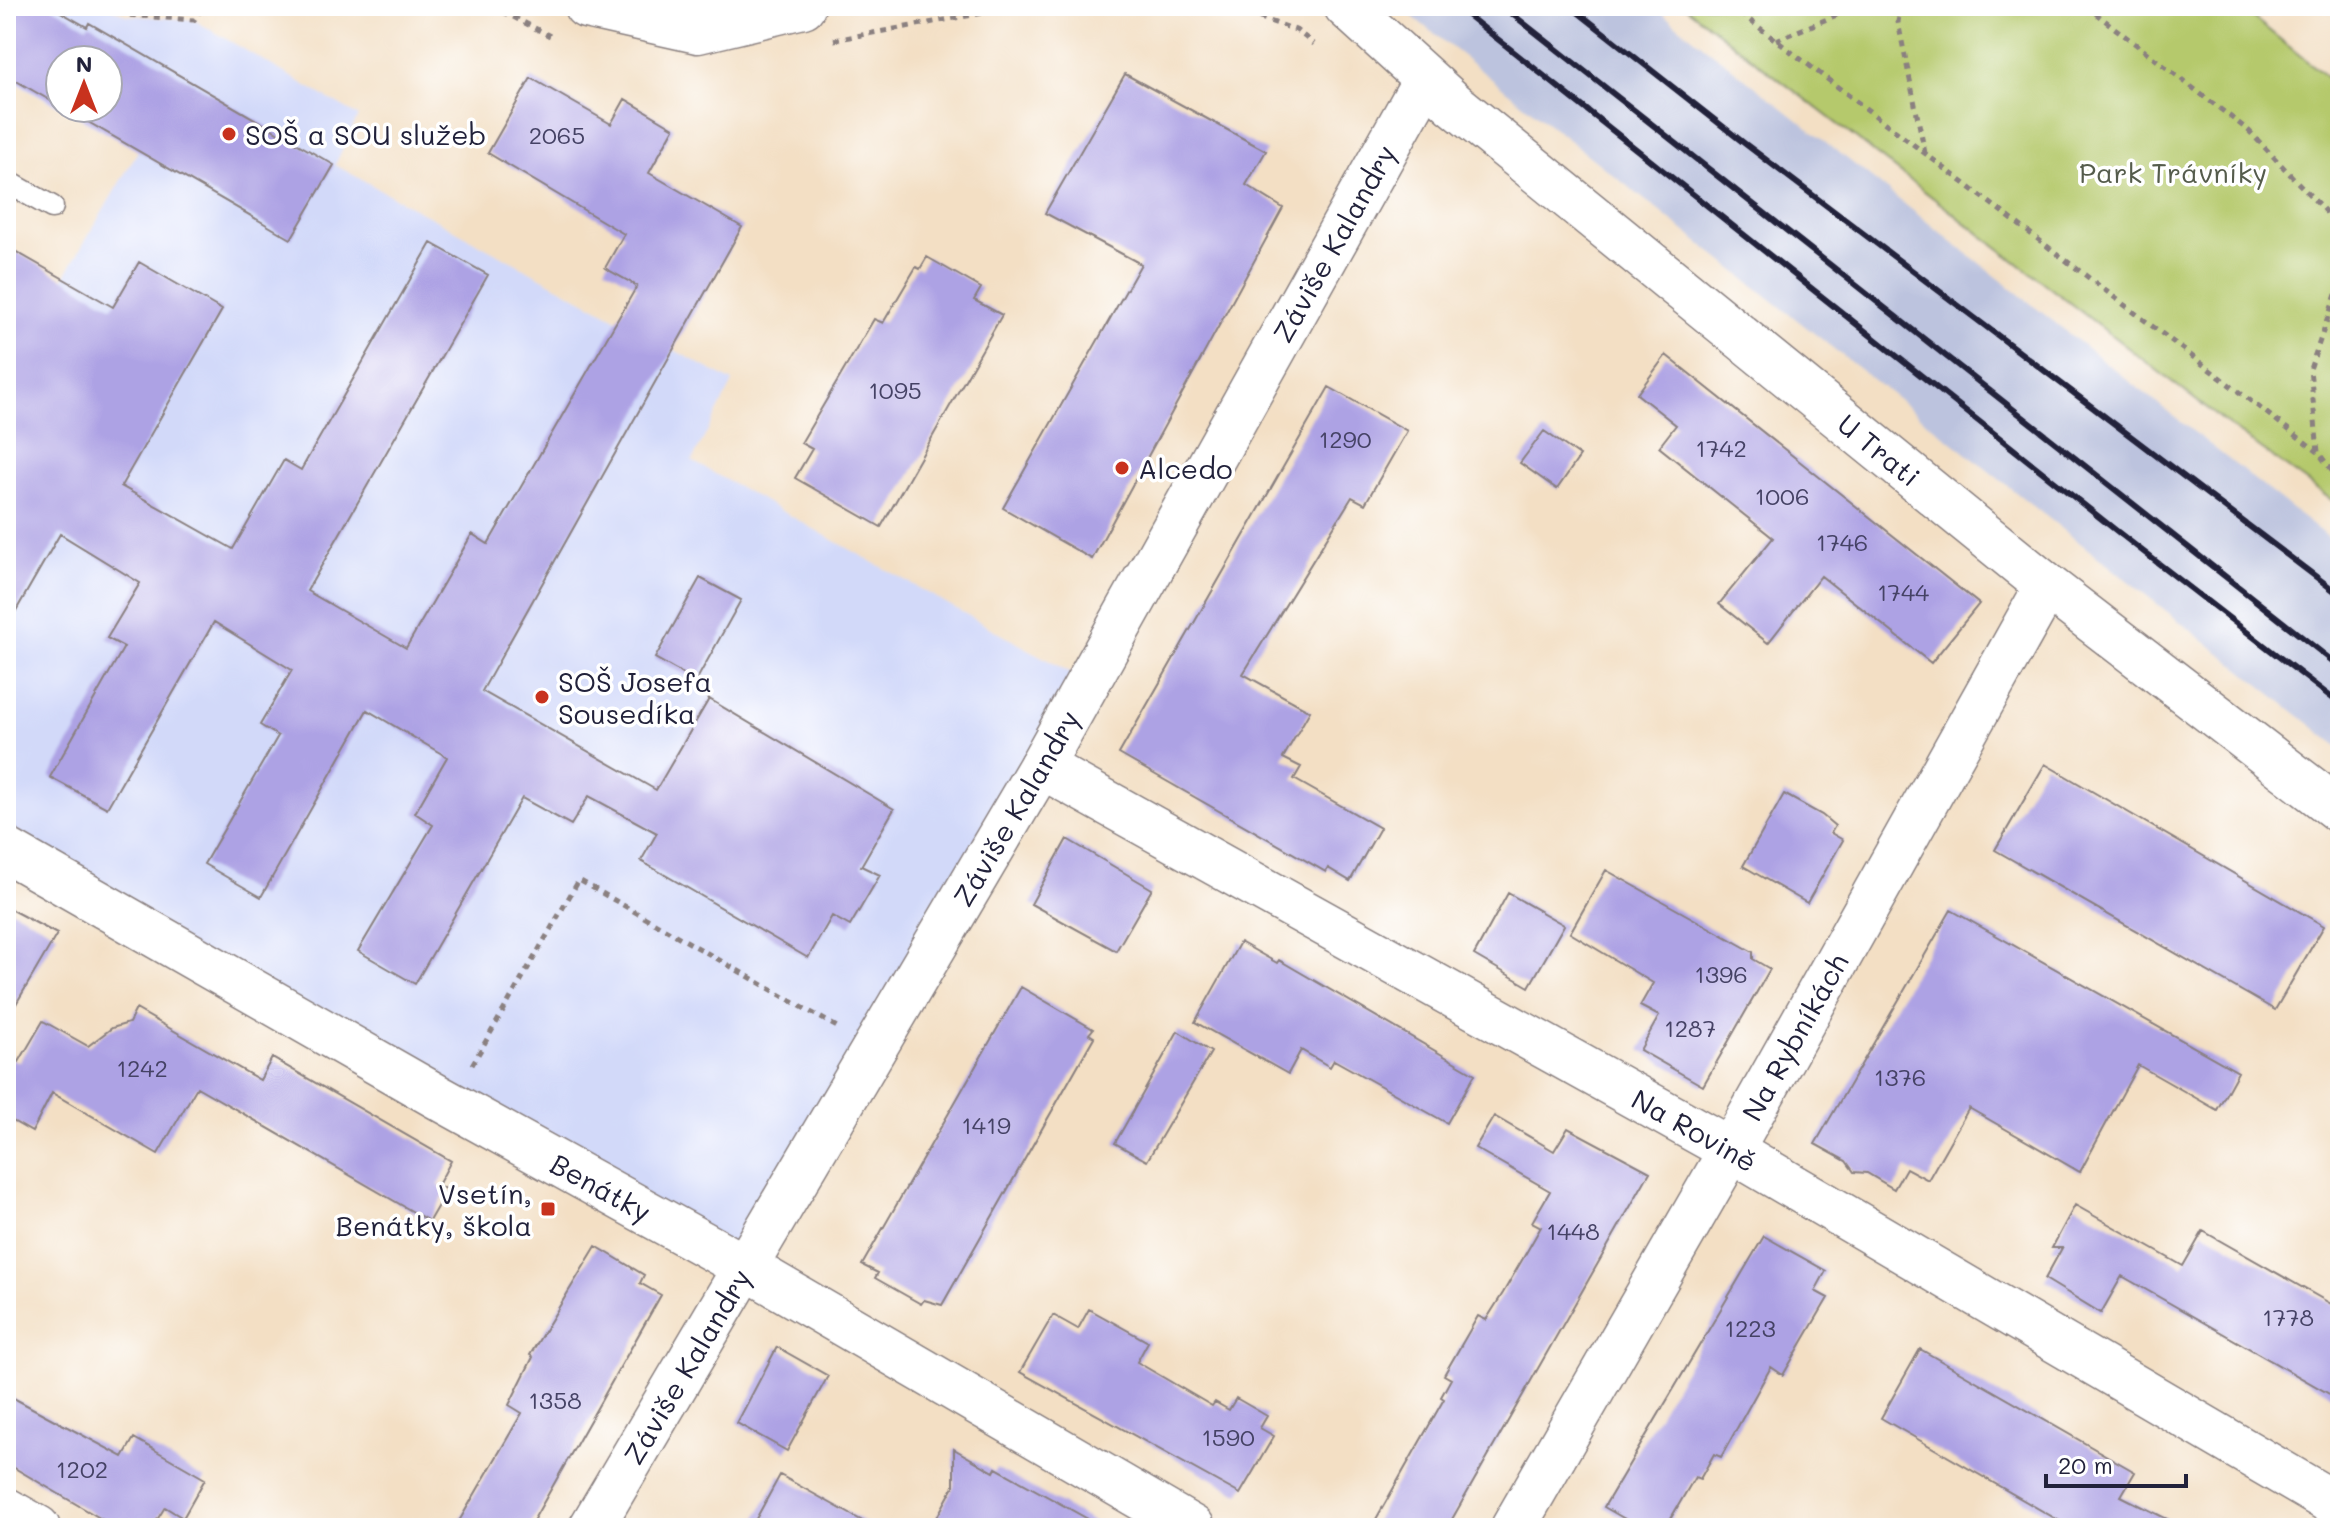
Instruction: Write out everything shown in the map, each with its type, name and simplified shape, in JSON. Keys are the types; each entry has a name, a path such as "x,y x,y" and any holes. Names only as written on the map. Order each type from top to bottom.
{"street":[{"path":"586,6 698,31 803,6"},
{"name":"U Trati","path":"1346,6 1425,80 2047,586 2340,811"},
{"name":"Záviše Kalandry","path":"591,1528 1041,766 1425,80"},
{"name":"Na Rybníkách","path":"1513,1528 1731,1150 2047,586"},
{"name":"Na Rovině","path":"1041,766 1731,1150 2340,1507"},
{"name":"Benátky","path":"6,850 449,1103 747,1268 1193,1528"},
{"path":"6,1510 38,1528"}],"lane":[{"path":"6,181 52,207"}],"path":[{"path":"108,6 126,15 194,20 203,6"},
{"path":"1225,6 1296,30 1318,47"},
{"path":"1775,40 1859,6"},
{"path":"1901,6 1898,22 1925,153"},
{"path":"2086,6 2249,131 2340,227"},
{"path":"1732,7 2318,452 2340,482"},
{"path":"2318,452 2310,369 2340,283"},
{"path":"449,1103 579,880 875,1049"}],"shaded area":[{"name":"SOŠ Josefa Sousedíka","path":"6,6 108,6 126,15 194,20 358,116 335,165 733,382 692,461 1087,682 747,1268 6,848 6,343 32,332 138,151 90,124 124,124 124,44 44,44 44,98 6,77"},
{"path":"1399,6 1653,6 2340,547 2340,748"}],"green space":[{"name":"Park Trávníky","path":"1684,6 2239,6 2340,88 2340,506 2232,428"}],"building":[{"path":"6,6 50,6 87,27 89,23 334,165 291,239 92,124 124,124 124,44 44,44 44,97 6,75"},
{"path":"1125,74 1266,151 1246,185 1283,208 1092,559 1003,508 1141,264 1045,213"},
{"path":"531,78 611,124 625,99 674,128 649,173 742,227 482,691 656,790 709,699 894,809 861,866 880,875 850,926 832,916 808,958 641,861 657,833 589,796 571,825 522,798 415,984 358,951 433,825 415,813 447,757 367,710 261,897 204,864 278,736 260,725 292,670 214,622 107,808 50,777 124,647 107,638 140,583 60,534 6,628 6,246 113,307 139,262 222,310 121,486 233,549 284,460 301,470 431,243 488,275 307,591 406,648 472,534 488,544 637,286 605,268 624,234 488,153"},
{"path":"927,257 981,288 974,300 1002,315 881,527 795,478 812,449 801,443 874,319 883,323 916,267 920,269"},
{"path":"1666,355 1979,604 1931,663 1821,576 1768,643 1719,604 1773,538 1659,447 1676,425 1637,394"},
{"path":"1329,387 1407,431 1365,504 1352,497 1243,674 1310,711 1283,758 1301,767 1294,779 1380,828 1350,881 1328,868 1326,872 1119,754"},
{"path":"1544,431 1580,456 1557,489 1520,463"},
{"path":"700,578 741,600 696,681 655,658"},
{"path":"2045,764 2324,926 2275,1010 1995,850"},
{"path":"1784,794 1822,815 1835,826 1831,833 1843,840 1807,903 1743,866"},
{"path":"1067,839 1152,889 1116,951 1031,904"},
{"path":"1606,870 1753,952 1753,959 1770,969 1703,1086 1640,1050 1659,1016 1640,1006 1653,983 1570,933"},
{"path":"1508,893 1564,925 1529,987 1474,955"},
{"path":"6,907 57,934 6,1021"},
{"path":"1951,910 2238,1072 2217,1110 2138,1065 2080,1172 1969,1108 1928,1180 1906,1168 1894,1189 1867,1173 1854,1172 1846,1161 1815,1144"},
{"path":"1240,942 1277,963 1279,960 1475,1074 1447,1123 1334,1060 1330,1067 1301,1050 1288,1074 1195,1022"},
{"path":"1021,987 1093,1029 1089,1034 1094,1037 942,1305 924,1300 921,1304 875,1278 878,1273 862,1265"},
{"path":"136,1009 260,1080 272,1058 451,1161 438,1185 447,1190 429,1221 197,1087 158,1154 52,1093 32,1132 6,1117 6,1055 19,1062 43,1021 88,1046 112,1028 129,1023"},
{"path":"1178,1031 1211,1052 1147,1161 1115,1143"},
{"path":"1494,1116 1554,1151 1568,1128 1650,1172 1447,1528 1371,1528 1444,1399 1441,1397 1451,1379 1444,1375 1478,1316 1486,1320 1541,1227 1532,1222 1550,1191 1475,1148"},
{"path":"2075,1205 2183,1266 2203,1231 2340,1309 2340,1400 2122,1276 2101,1313 2045,1279 2062,1248 2052,1248"},
{"path":"1764,1236 1826,1271 1815,1291 1828,1298 1783,1375 1771,1367 1721,1457 1714,1454 1700,1479 1695,1477 1665,1528 1641,1528 1604,1507"},
{"path":"596,1246 644,1275 640,1283 661,1295 529,1528 455,1528 522,1413 509,1405 533,1357 530,1355"},
{"path":"1089,1309 1148,1342 1137,1362 1212,1406 1215,1402 1229,1410 1236,1398 1267,1416 1260,1428 1274,1436 1240,1494 1020,1372 1053,1315 1078,1329"},
{"path":"777,1347 828,1376 787,1451 737,1423"},
{"path":"1920,1349 2135,1472 2121,1496 2185,1528 2072,1528 1881,1418"},
{"path":"6,1394 123,1457 134,1438 205,1479 183,1518 165,1507 152,1528 117,1528 6,1463"},
{"path":"954,1449 994,1472 996,1468 1104,1528 931,1528 954,1486"},
{"path":"780,1475 875,1528 751,1528"}],"railway":[{"path":"1456,6 2118,532 2340,704"},
{"path":"1502,6 2340,667"},
{"path":"1570,6 1744,143 2340,595"}],"place":[{"name":"SOŠ a SOU služeb","path":"229,134"},
{"name":"Alcedo","path":"1122,468"},
{"name":"SOŠ Josefa Sousedíka","path":"542,697"},
{"name":"Vsetín, Benátky, škola","path":"548,1209"}]}
